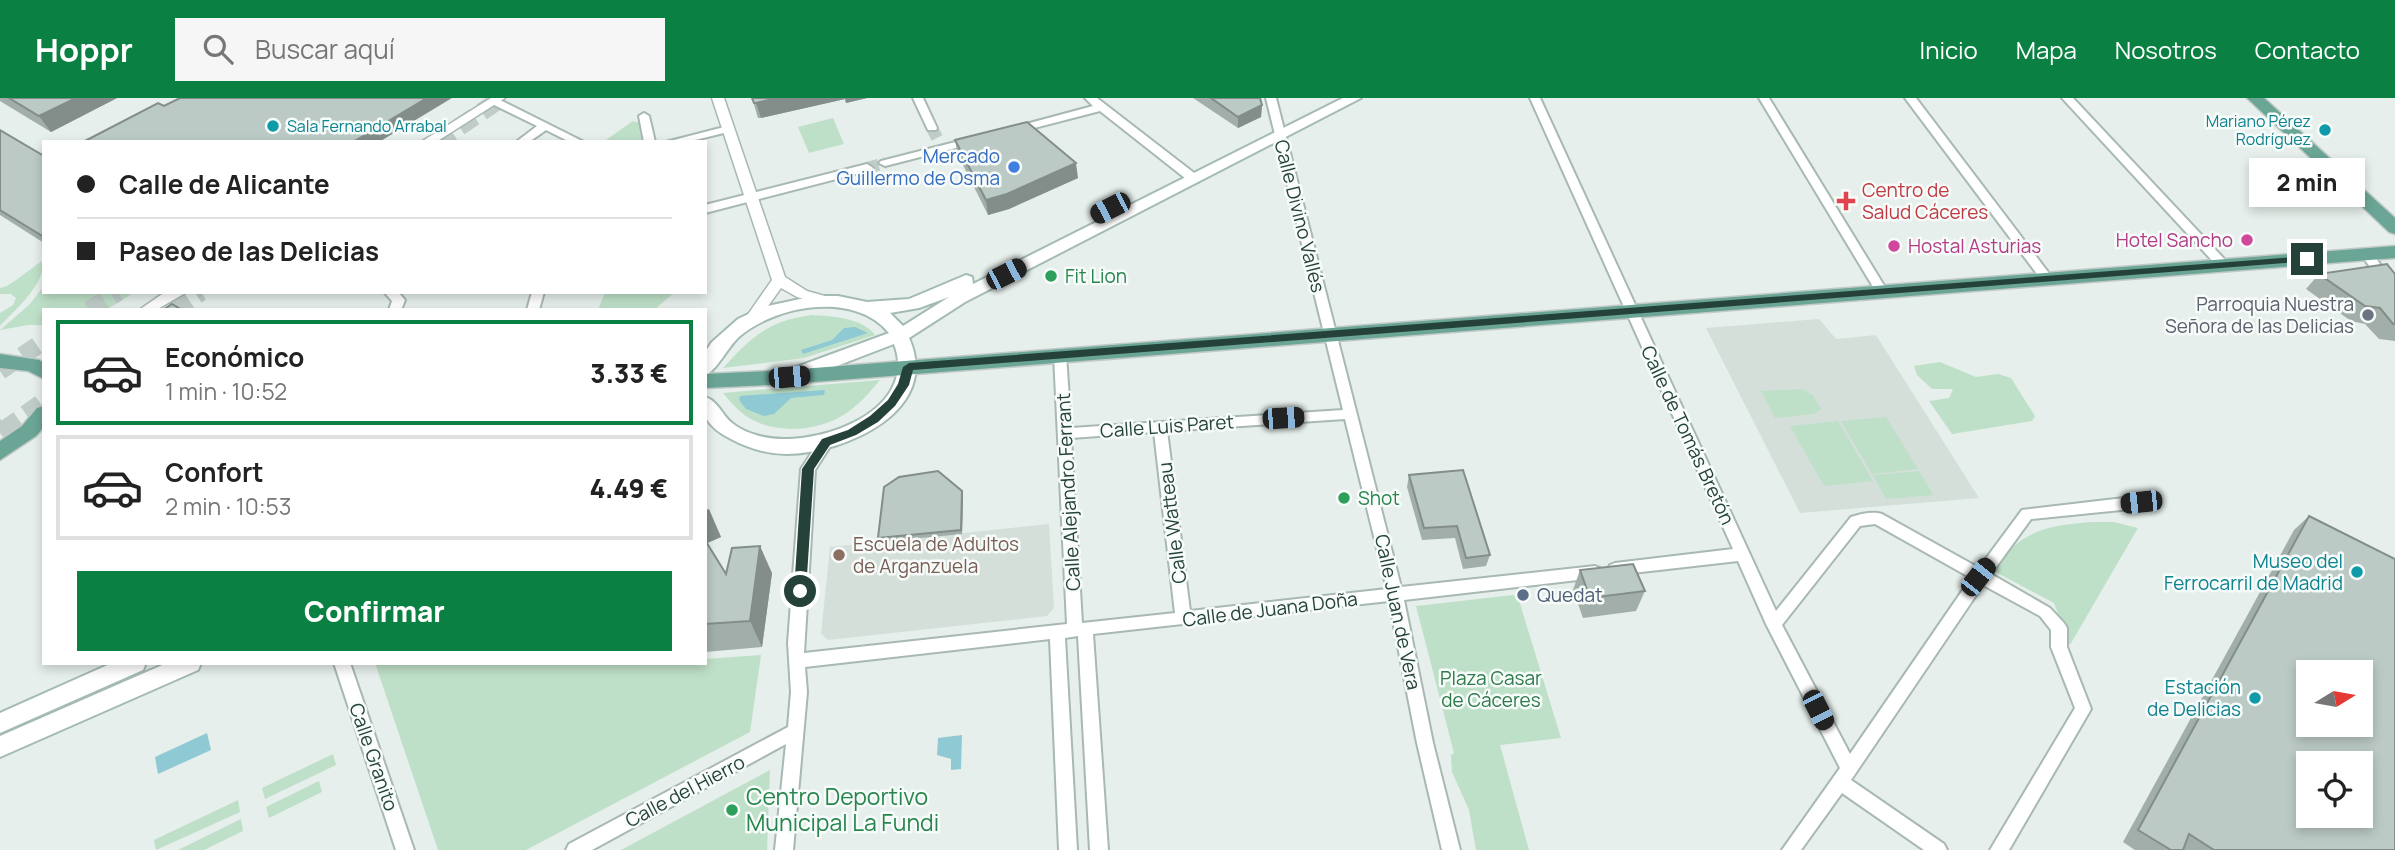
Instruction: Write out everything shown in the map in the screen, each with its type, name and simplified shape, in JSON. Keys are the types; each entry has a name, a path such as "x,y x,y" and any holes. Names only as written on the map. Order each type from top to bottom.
{"main road":[{"path":"1279,130 1330,98"},
{"path":"707,367 725,339 751,320 775,309 827,301 898,309 926,301 1279,130 1354,98"},
{"path":"2255,98 2395,228"},
{"path":"789,377 901,335 958,298 1189,175"},
{"path":"707,369 789,377 2395,252"},
{"path":"707,408 725,430 760,445 796,447 826,442 852,432 874,419 892,403 903,385 909,367 901,335 880,314 864,307"},
{"path":"0,361 40,366"},
{"path":"0,452 36,430"},
{"path":"707,435 725,430"},
{"path":"0,723 130,665"},
{"path":"0,747 185,665"}],"street":[{"path":"718,98 779,280 802,295 827,301"},
{"path":"918,98 937,138"},
{"path":"1090,98 1189,175"},
{"name":"Calle de Tomás Bretón","path":"1535,98 1845,776"},
{"path":"1764,98 1882,292"},
{"path":"1910,98 2047,279"},
{"path":"2067,98 2223,265"},
{"path":"430,140 497,99 575,140"},
{"name":"Calle Divino Vallés","path":"1270,99 1331,334"},
{"path":"1002,133 1102,107"},
{"path":"644,116 650,140"},
{"path":"524,140 545,126"},
{"path":"680,140 728,129"},
{"path":"884,163 937,138 988,137"},
{"path":"707,209 867,168"},
{"path":"2367,254 2395,295"},
{"path":"751,320 779,280"},
{"path":"149,308 175,294"},
{"path":"169,308 185,294"},
{"path":"392,294 399,300 396,308"},
{"name":"Calle Juan de Vera","path":"1331,334 1395,595 1425,743 1451,850"},
{"name":"Calle Alejandro Ferrant","path":"1060,355 1099,850"},
{"name":"Calle Luis Paret","path":"1065,433 1352,414"},
{"name":"Calle Watteau","path":"1160,426 1183,619"},
{"path":"784,850 799,692 796,643 808,469 826,442"},
{"path":"796,447 808,469"},
{"path":"1791,850 1845,776 1978,577 2027,514 2141,502"},
{"path":"1774,624 1856,520 1877,519 2045,612 2059,628 2059,648 2083,709 1999,850"},
{"name":"Calle de Juana Doña","path":"797,661 1743,554"},
{"path":"1056,632 1068,850"},
{"name":"Calle Granito","path":"343,665 405,850"},
{"name":"Calle del Hierro","path":"575,850 795,731"},
{"path":"1845,776 1938,850"}],"shaded area":[{"path":"1819,319 1836,339 1876,335 1979,498 1800,513 1706,328"},
{"path":"1049,524 1054,608 1047,616 828,640 821,634 830,547"}],"green space":[{"path":"833,118 844,144 809,153 798,127"},
{"path":"633,121 639,123 642,140 606,140"},
{"path":"42,261 42,272 35,287 0,326 0,313 13,305 16,298 11,294 0,294 0,288"},
{"path":"42,289 42,294 132,294 109,308 42,308 42,325 0,330 29,305"},
{"path":"604,294 673,294 656,308 599,308"},
{"path":"812,315 855,321 875,335 804,358 723,368 752,339 772,326"},
{"path":"1940,362 1976,377 1998,374 2011,378 2035,416 2032,421 1952,434 1929,401 1949,398 1953,389 1932,389 1917,375 1914,366"},
{"path":"880,380 845,414 809,428 782,428 757,422 740,411 723,393"},
{"path":"1802,389 1813,395 1821,409 1814,414 1775,418 1761,391"},
{"path":"1886,417 1918,469 1872,474 1841,421"},
{"path":"1838,421 1873,481 1824,486 1790,426"},
{"path":"1919,471 1933,495 1886,499 1873,475"},
{"path":"2114,522 2138,528 2070,645 2054,603 1990,569 2024,538 2059,526"},
{"name":"Plaza Casar de Cáceres","path":"1513,595 1518,597 1561,738 1500,745 1529,850 1476,850 1469,810 1452,772 1451,755 1454,753 1416,606"},
{"path":"761,655 750,732 526,850 438,850 376,665 707,665 707,659"},
{"path":"333,754 336,765 265,799 262,788"},
{"name":"Centro Deportivo Municipal La Fundi","path":"770,770 767,850 621,850"},
{"path":"319,781 322,792 269,818 266,807"},
{"path":"238,800 240,812 156,850 154,840"},
{"path":"241,819 243,831 204,850 178,850"}],"water":[{"path":"855,327 868,333 803,354 801,350 832,340 844,328"},
{"path":"825,390 824,395 791,398 774,414 764,416 746,409 739,400 740,396"},
{"path":"207,733 211,750 158,774 155,757"},
{"path":"962,735 961,769 951,770 951,759 937,755 938,738"}],"building":[{"path":"9,98 76,98 39,116"},
{"path":"180,98 427,98 356,140 87,140 158,103 164,106"},
{"path":"752,98 777,98 754,103"},
{"path":"1211,98 1260,98 1262,105 1238,117"},
{"name":"Mercado Guillermo de Osma","path":"1027,122 1076,163 1007,194 986,200 955,140"},
{"path":"0,130 42,155 42,236 0,210"},
{"path":"2387,264 2395,274 2395,324 2380,308 2365,306 2319,274"},
{"path":"1463,470 1490,555 1466,558 1457,526 1424,528 1409,475"},
{"path":"938,471 962,491 961,530 878,538 884,487 899,477"},
{"name":"Estación de Delicias","path":"2309,516 2395,559 2395,850 2214,850 2189,834 2183,850 2171,850 2138,830"},
{"path":"707,543 726,574 732,548 760,546 750,621 707,624"},
{"path":"1633,564 1645,591 1590,598 1580,570"}],"tunnel":[{"path":"440,140 502,98"},
{"path":"932,128 937,138"},
{"path":"867,168 885,163"},
{"path":"92,308 115,294"},
{"path":"177,308 198,294"},
{"path":"0,371 42,342"},
{"path":"4,430 42,402"},
{"path":"0,433 7,428"}],"place":[{"name":"Sala Fernando Arrabal","path":"273,126"},
{"name":"Mariano Pérez Rodríguez","path":"2325,130"},
{"name":"Mercado Guillermo de Osma","path":"1014,167"},
{"name":"Centro de Salud Cáceres","path":"1846,201"},
{"name":"Hotel Sancho","path":"2247,240"},
{"name":"Hostal Asturias","path":"1894,246"},
{"name":"Fit Lion","path":"1051,276"},
{"name":"Parroquia Nuestra Señora de las Delicias","path":"2368,315"},
{"name":"Shot","path":"1344,498"},
{"name":"Escuela de Adultos de Arganzuela","path":"839,555"},
{"name":"Museo del Ferrocarril de Madrid","path":"2357,572"},
{"name":"Quedat","path":"1523,595"},
{"name":"Estación de Delicias","path":"2255,698"},
{"name":"Centro Deportivo Municipal La Fundi","path":"732,810"}],"route":[{"path":"800,591 808,469 826,442 852,432 874,419 892,403 903,385 909,367 2307,259"}]}
